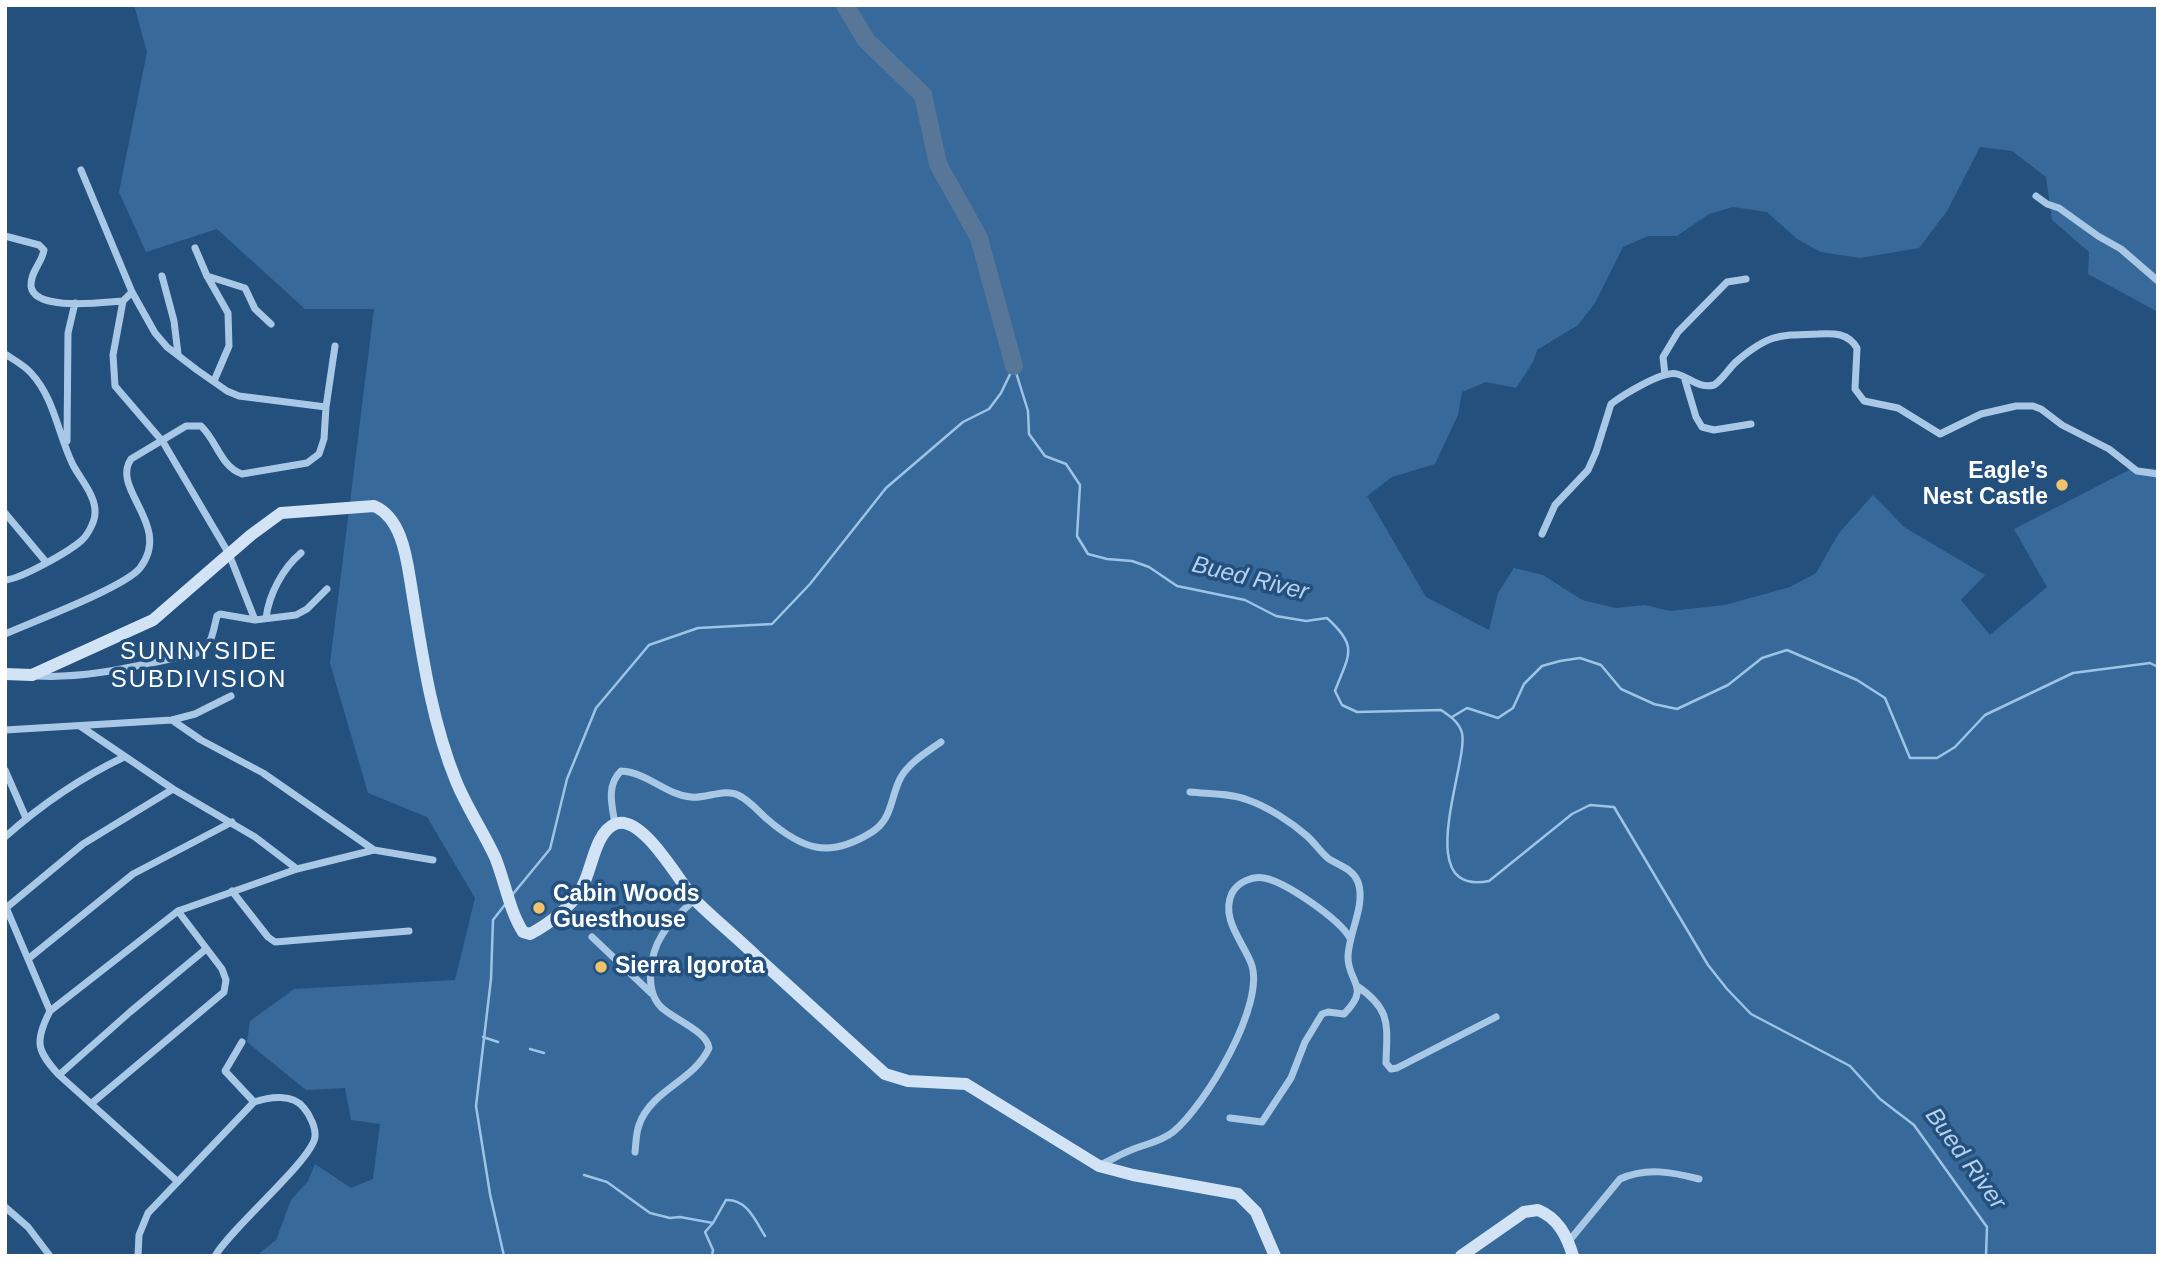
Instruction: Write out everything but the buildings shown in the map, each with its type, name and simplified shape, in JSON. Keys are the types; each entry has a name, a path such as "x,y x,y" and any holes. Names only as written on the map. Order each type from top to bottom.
{"main road":[{"path":"5,674 32,675 153,620 281,513 374,506 385,510 393,520 405,553 422,657 442,740 456,780 495,858 521,929 526,934 550,922 583,887 595,850 607,831 615,824 624,823 637,828 655,846 695,900 885,1074 908,1080 966,1083 1099,1166 1133,1175 1238,1194 1256,1212 1275,1256"},
{"path":"1461,1256 1524,1212 1538,1210 1556,1221 1569,1241 1573,1256"}],"street":[{"path":"81,170 132,292 155,333 227,391 239,396 326,407"},
{"path":"2036,195 2121,249 2158,281"},
{"path":"5,236 39,245 44,250 32,280 33,293 38,298 51,302 75,303 122,301"},
{"path":"195,248 206,276 228,313 229,346 214,381"},
{"path":"162,276 174,321 178,354"},
{"path":"206,276 245,288 255,309 271,324"},
{"path":"1665,375 1663,357 1678,332 1727,282 1746,279"},
{"path":"132,292 122,301 113,355 115,386 163,442 229,554 255,620"},
{"path":"67,447 68,333 75,303"},
{"path":"1542,534 1555,505 1567,489 1577,483 1588,470 1602,437 1610,405 1633,390 1665,375 1677,374 1685,380 1708,386 1714,384 1735,362 1757,345 1779,335 1843,335 1857,348 1855,389 1864,401 1898,408 1934,432 1945,433 1980,414 2016,406 2033,406 2062,425 2109,449 2137,471 2158,474"},
{"path":"5,634 99,593 132,576 139,569 148,551 148,529 145,516 127,485 126,466 131,459 186,426 201,426 210,434 228,466 242,474 307,463 319,454 324,439 335,346"},
{"path":"5,354 30,371 38,383 56,416 72,464 90,494 96,511 94,520 81,541 18,578 5,580"},
{"path":"1685,380 1696,418 1702,427 1714,430 1751,424"},
{"path":"5,513 46,562"},
{"path":"266,618 285,568 301,553"},
{"path":"32,675 62,677 108,672 195,654 206,650 220,614 255,620 296,615 307,610 327,589"},
{"path":"5,730 172,720 195,714 231,696"},
{"path":"172,720 201,740 263,774 374,850"},
{"path":"80,726 173,789 268,845 296,869"},
{"path":"615,824 611,787 621,771 633,771 692,798 732,793 750,803 793,840 803,845 828,849 841,846 857,841 881,826 887,819 900,779 907,769 941,742"},
{"path":"5,837 73,784 124,757"},
{"path":"5,771 26,818"},
{"path":"50,1011 6,906 83,844 173,789"},
{"path":"1190,792 1247,799 1265,807 1300,830 1328,858 1354,875 1359,897 1350,938 1349,965 1357,986 1377,1003 1387,1021 1386,1063 1391,1069 1496,1017"},
{"path":"28,959 133,874 232,822"},
{"path":"177,1181 59,1075 41,1054 42,1025 50,1011 178,911 296,869 374,850 433,860"},
{"path":"1099,1166 1172,1133 1203,1099 1225,1063 1252,997 1254,980 1252,964 1230,916 1233,892 1242,882 1265,878 1278,883 1340,925 1350,938"},
{"path":"232,891 268,937 275,942 409,931"},
{"path":"651,993 653,957 660,937 695,900"},
{"path":"92,1103 224,992 226,980 222,969 178,911"},
{"path":"592,937 651,993 660,1006 705,1038 709,1048 692,1071 660,1096 645,1112 636,1133 635,1152"},
{"path":"59,1075 206,949"},
{"path":"1230,1118 1262,1122 1291,1078 1305,1042 1321,1014 1344,1014 1353,1003 1357,986"},
{"path":"242,1042 225,1071 254,1102"},
{"path":"138,1256 142,1224 148,1213 254,1102 267,1098 295,1100 303,1105 311,1118 315,1136 307,1152 254,1208 215,1256"},
{"path":"1569,1241 1620,1179 1649,1171 1699,1179"},
{"path":"5,1207 28,1227 50,1256"}],"shaded area":[{"path":"134,5 2158,5 2158,312 2088,274 2089,252 2052,220 2046,177 2012,151 1980,147 1947,211 1919,248 1860,258 1821,252 1797,239 1767,212 1733,207 1709,214 1677,236 1648,236 1623,247 1595,303 1578,325 1537,350 1533,362 1516,388 1486,382 1462,392 1458,415 1435,464 1392,477 1367,496 1426,597 1489,630 1498,593 1514,568 1543,575 1582,600 1616,608 1645,605 1670,611 1725,605 1790,587 1816,573 1839,533 1873,495 1904,527 1985,575 1961,600 1990,635 2047,587 2014,529 2135,467 2158,469 2158,1256 256,1256 276,1240 291,1200 308,1181 315,1164 351,1188 373,1179 380,1124 351,1120 345,1088 306,1090 247,1042 250,1021 294,989 455,980 475,898 427,817 368,793 330,663 374,309 305,309 217,229 146,252 119,192 147,52"}],"waterway":[{"name":"Bued River","path":"845,5 866,40 923,95 938,164 979,238 1014,366"},
{"name":"Bued River","path":"1014,366 1028,411 1029,434 1045,456 1066,464 1080,485 1077,536 1088,554 1132,561 1149,567 1177,586 1245,600 1276,616 1306,621 1327,618 1344,636 1347,644 1347,659 1335,691 1342,705 1357,712 1441,710 1451,717 1462,733 1462,749 1448,824 1448,849 1452,869 1465,880 1489,881 1572,814 1590,805 1614,807 1708,965 1727,989 1751,1014 1850,1066 1880,1099 1914,1125 1987,1227 1986,1256"},
{"path":"513,894 550,849 567,779 596,708 649,645 698,628 772,624 810,584 886,488 963,422 989,409 1001,393 1014,366"},
{"path":"1452,717 1467,708 1498,718 1513,708 1524,684 1542,666 1580,658 1601,665 1621,689 1654,704 1677,709 1728,685 1762,658 1787,650 1857,680 1885,698 1910,758 1937,758 1955,747 1985,715 2073,673 2150,663 2158,667"},
{"path":"504,1256 490,1194 476,1106 491,979 493,920 507,902"},
{"path":"483,1037 498,1042"},
{"path":"530,1049 544,1053"},
{"path":"584,1175 607,1182 650,1213 670,1218 680,1217 713,1223 726,1200 740,1203 750,1212 765,1236"},
{"path":"712,1256 713,1250 705,1232 713,1223"}],"place":[{"name":"Eagle’s Nest Castle","path":"2062,485"},
{"name":"Cabin Woods Guesthouse","path":"539,908"},
{"name":"Sierra Igorota","path":"601,967"}],"district":[{"name":"SUNNYSIDE SUBDIVISION","path":"199,666"}]}
